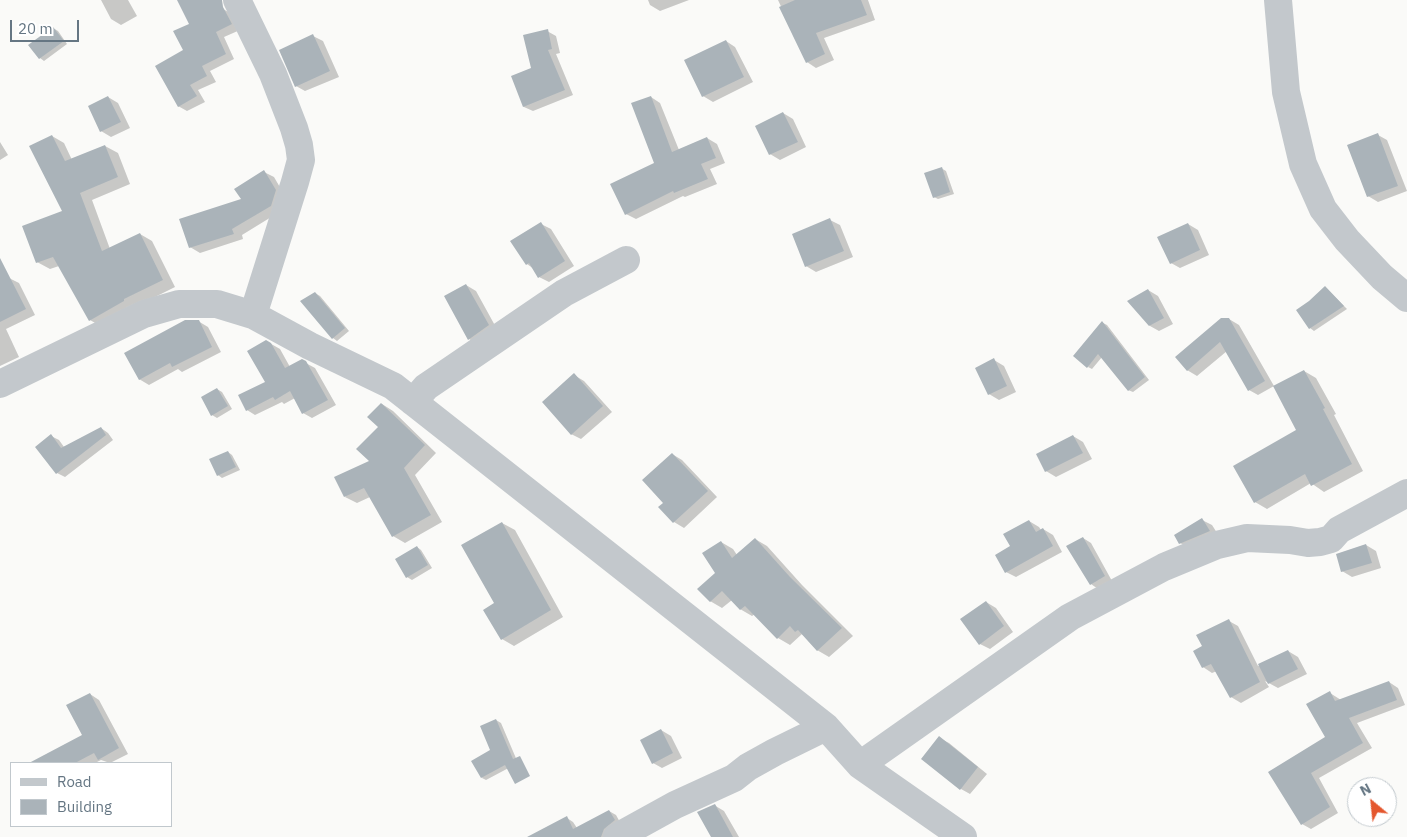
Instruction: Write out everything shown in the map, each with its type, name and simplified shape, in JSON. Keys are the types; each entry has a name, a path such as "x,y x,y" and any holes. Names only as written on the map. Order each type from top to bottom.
{"street":[{"path":"236,0 276,83 294,128 301,160 296,182 253,315"},
{"path":"1278,0 1286,92 1303,164 1323,209 1333,222 1376,270 1407,298"},
{"path":"413,402 426,387 564,293 626,260"},
{"path":"0,384 144,314 179,304 217,304 253,315 310,346 393,386 826,727 860,765 963,837"},
{"path":"860,765 1070,618 1164,567 1217,544 1247,538 1290,540 1308,543 1326,541 1331,539 1339,530 1407,493"},
{"path":"616,837 675,805 734,778 748,767 775,752 826,727"}],"building":[{"path":"177,0 222,0 223,7 232,24 216,32 226,54 202,66 207,76 190,85 197,96 178,107 155,66 183,50 173,31 189,24"},
{"path":"795,0 861,0 867,15 816,33 825,54 806,63 779,7"},
{"path":"53,27 64,41 39,59 28,45"},
{"path":"548,29 552,49 548,50 565,90 523,107 511,76 531,68 523,35"},
{"path":"313,34 330,71 295,87 279,50"},
{"path":"726,40 744,77 702,97 684,60"},
{"path":"108,96 121,122 100,132 88,106"},
{"path":"651,96 672,152 707,137 716,158 701,164 708,179 674,193 673,191 625,215 610,184 654,163 631,103"},
{"path":"783,112 798,142 769,155 755,126"},
{"path":"1378,133 1398,186 1367,197 1347,145"},
{"path":"52,135 65,161 105,145 118,177 80,193 102,251 140,233 163,280 124,299 124,301 89,321 53,257 36,263 22,226 62,211 29,146"},
{"path":"942,167 950,192 933,198 924,173"},
{"path":"264,170 276,190 271,206 232,229 234,234 189,248 179,219 241,199 234,189"},
{"path":"830,218 844,251 805,267 792,234"},
{"path":"541,222 565,261 538,278 529,263 526,265 510,241"},
{"path":"1188,223 1200,250 1170,264 1157,237"},
{"path":"0,258 26,309 0,322"},
{"path":"466,284 489,325 468,340 444,296"},
{"path":"1325,286 1344,306 1309,329 1296,310"},
{"path":"1148,289 1164,318 1149,326 1127,301"},
{"path":"315,292 345,328 332,339 300,301"},
{"path":"1221,318 1229,318 1265,381 1248,391 1220,342 1187,371 1175,357"},
{"path":"185,320 199,320 212,347 172,367 170,363 139,380 124,353"},
{"path":"1102,321 1145,377 1128,391 1098,354 1087,368 1073,356"},
{"path":"266,340 271,343 285,368 302,359 306,361 328,400 302,414 290,391 275,400 273,397 246,411 238,395 265,382 247,351"},
{"path":"994,358 1007,386 988,395 975,368"},
{"path":"1304,370 1352,464 1311,486 1305,474 1254,503 1233,466 1296,430 1273,386"},
{"path":"574,373 603,406 571,435 542,402"},
{"path":"217,388 228,406 211,416 201,397"},
{"path":"381,403 425,445 404,468 431,515 392,537 364,488 344,497 334,477 369,461 356,449 378,427 367,417"},
{"path":"101,427 106,435 56,474 35,447 51,434 61,448"},
{"path":"1073,435 1083,453 1045,472 1036,454"},
{"path":"228,451 236,467 217,476 209,459"},
{"path":"672,453 708,491 673,523 658,507 663,503 642,480"},
{"path":"1202,518 1210,531 1179,544 1174,535"},
{"path":"1029,520 1036,532 1043,528 1053,546 1005,573 995,555 1010,546 1003,534"},
{"path":"502,522 551,610 501,640 483,610 494,603 461,545"},
{"path":"1083,537 1105,576 1090,585 1066,546"},
{"path":"755,538 790,577 842,628 817,651 798,630 795,632 790,626 777,639 745,606 740,610 722,591 710,602 697,589 715,573 702,553 721,541 732,558"},
{"path":"1366,544 1372,563 1341,572 1336,554"},
{"path":"417,546 428,565 406,578 395,559"},
{"path":"986,601 1004,626 979,645 960,619"},
{"path":"1229,619 1260,682 1230,698 1211,664 1202,668 1193,651 1202,646 1196,635"},
{"path":"1288,650 1298,669 1268,684 1258,664"},
{"path":"1389,681 1397,700 1349,718 1363,743 1311,773 1330,807 1301,825 1268,772 1325,737 1306,704 1330,691 1335,701"},
{"path":"90,693 119,748 98,760 94,753 77,762 31,762 82,735 66,705"},
{"path":"496,719 513,759 520,756 530,776 515,784 505,765 481,778 471,761 490,750 480,726"},
{"path":"661,729 673,753 652,764 640,740"},
{"path":"939,736 978,767 960,790 921,759"},
{"path":"715,804 733,837 711,837 697,812"},
{"path":"609,810 615,820 604,829 601,837 527,837 567,816 573,829"}]}
